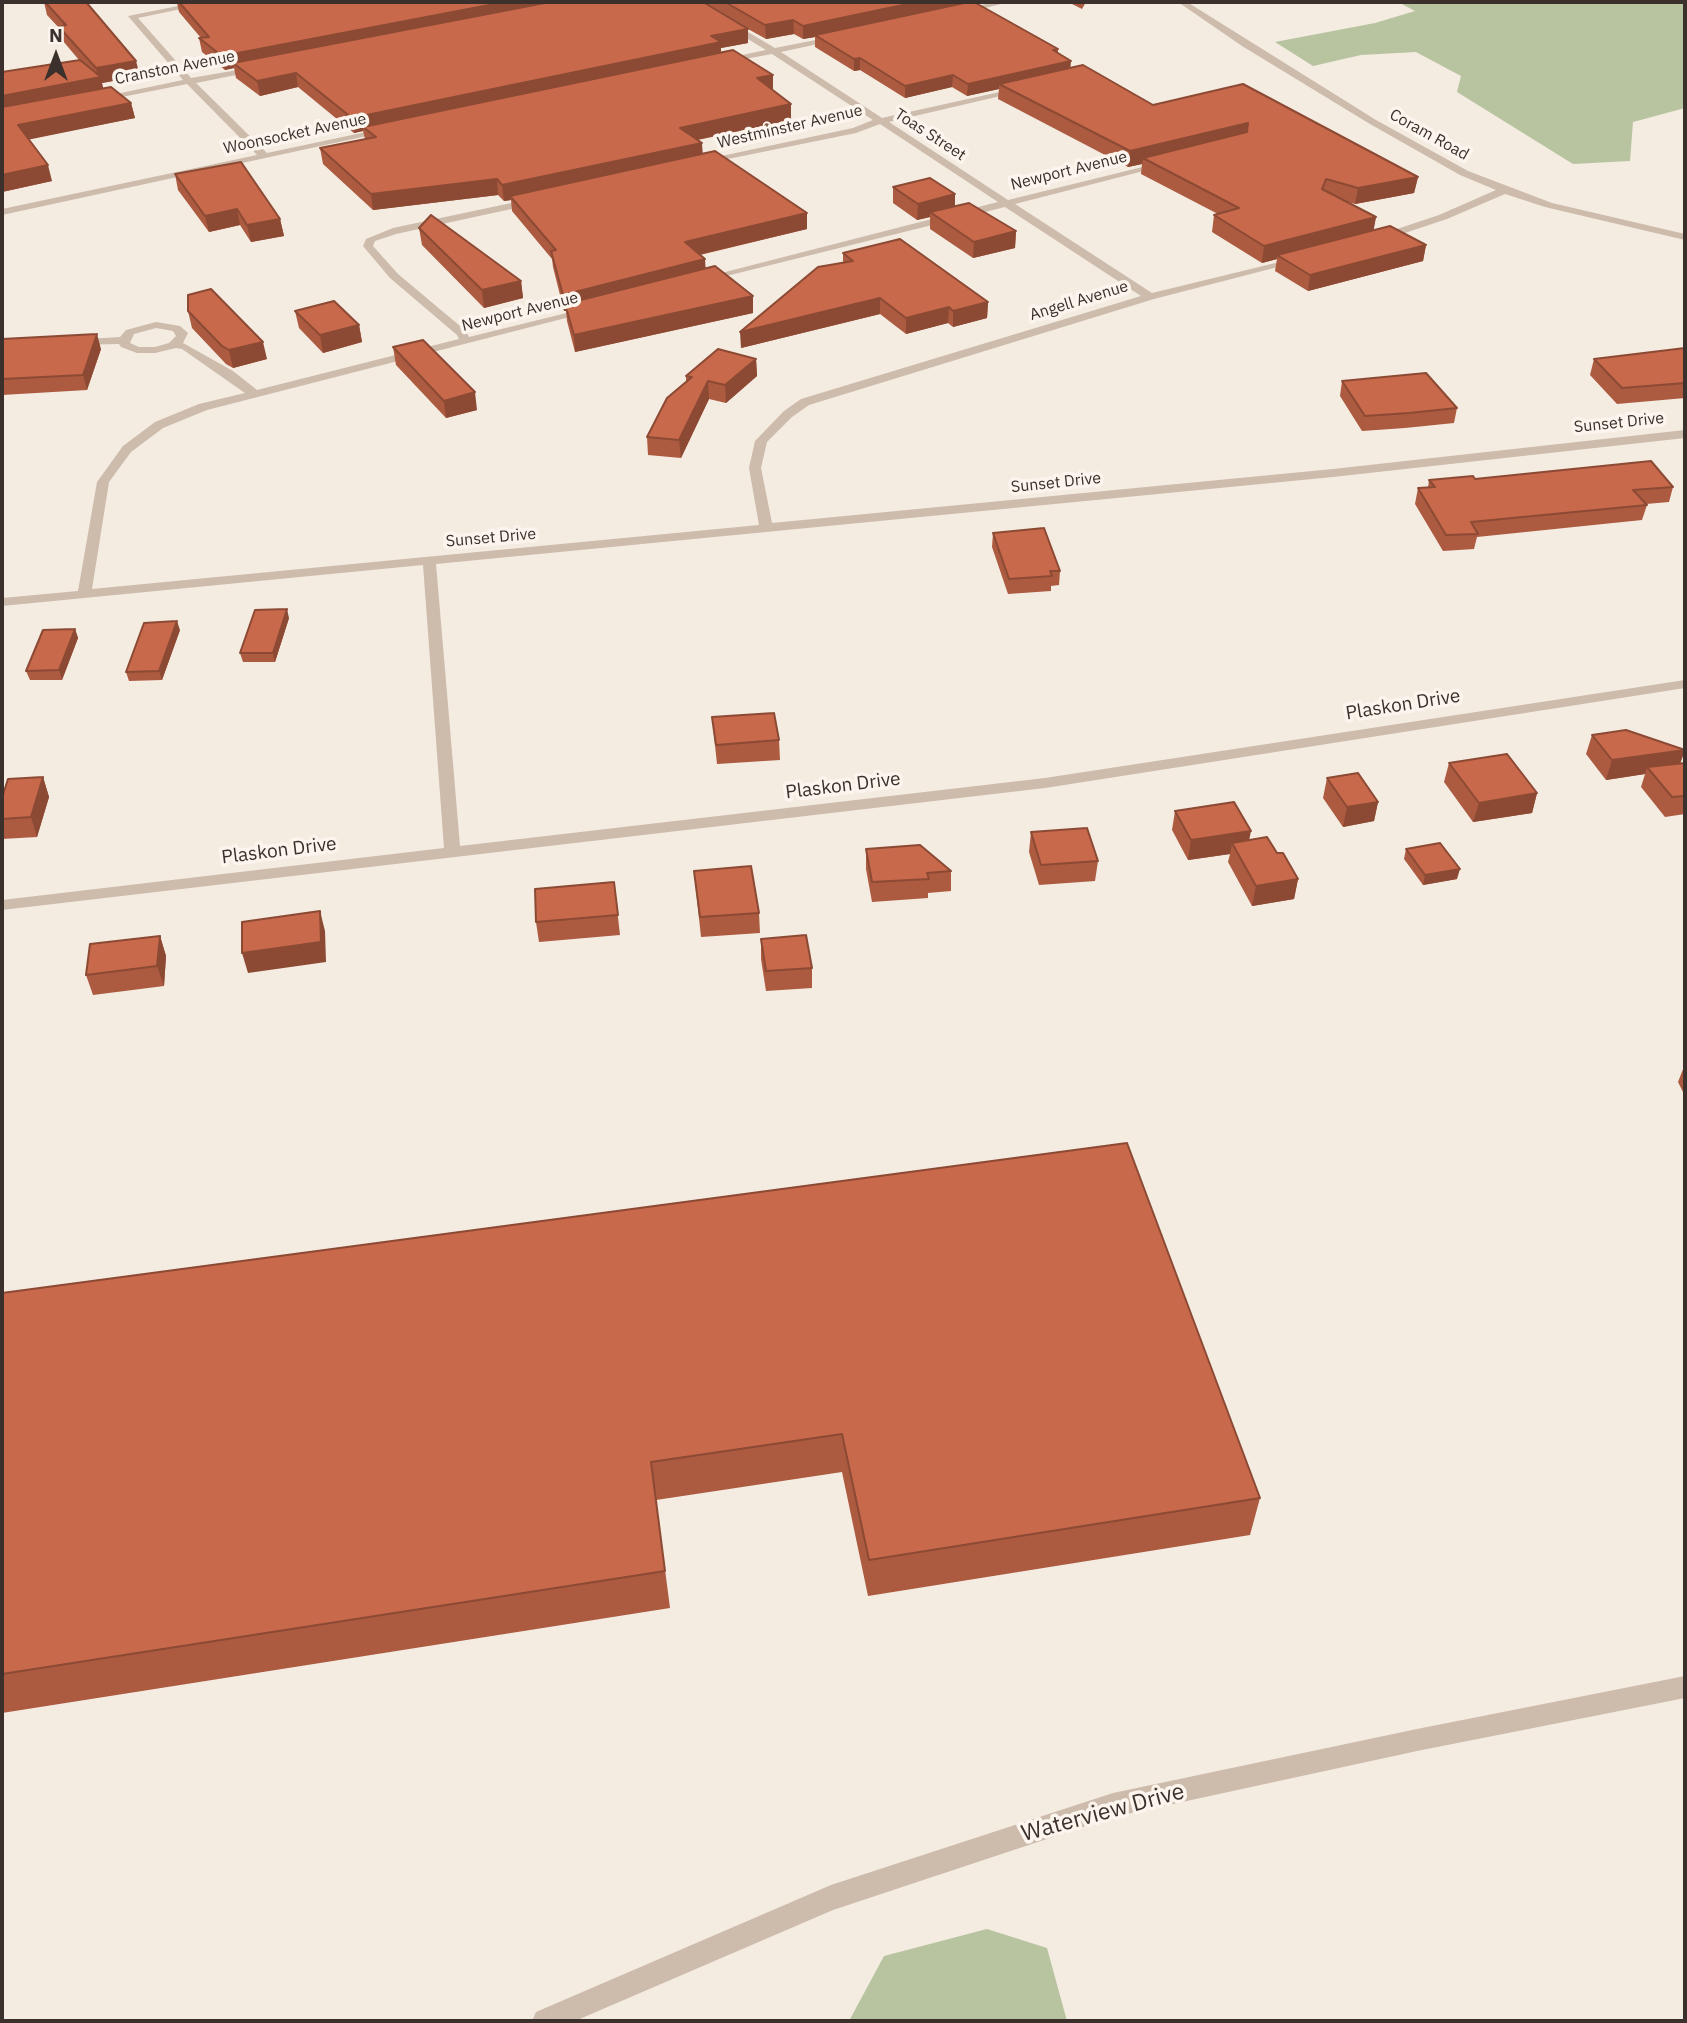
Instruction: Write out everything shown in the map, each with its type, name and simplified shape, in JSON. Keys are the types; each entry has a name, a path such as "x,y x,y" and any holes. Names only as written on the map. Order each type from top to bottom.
{"street":[{"path":"211,2 132,16 188,81 264,156"},
{"name":"Toas Street","path":"691,2 774,51 1150,297"},
{"path":"951,13 1005,2"},
{"name":"Coram Road","path":"1182,2 1373,122 1464,173 1549,205 1685,237"},
{"path":"707,65 856,34"},
{"name":"Cranston Avenue","path":"82,102 269,66"},
{"name":"Westminster Avenue","path":"693,166 856,130 880,121 1028,87"},
{"name":"Woonsocket Avenue","path":"2,212 398,128"},
{"name":"Newport Avenue","path":"696,283 1176,160"},
{"path":"1366,242 1443,216 1505,190"},
{"path":"466,342 462,332 394,276 368,246 371,239 544,199"},
{"name":"Angell Avenue","path":"766,529 755,468 761,441 788,414 805,402 1150,297 1303,259"},
{"name":"Newport Avenue","path":"85,594 103,482 127,449 159,425 203,407 253,393 601,307"},
{"path":"164,325 182,333 181,339 175,344 160,349 141,351 127,346 124,340 130,332 141,327 164,325"},
{"path":"56,343 124,340"},
{"path":"175,344 229,374 253,393"},
{"name":"Sunset Drive","path":"2,602 766,529 1685,434"},
{"name":"Sunset Drive","path":"429,562 452,852"},
{"name":"Plaskon Drive","path":"2,905 1045,783 1685,684"},
{"name":"Waterview Drive","path":"545,2021 831,1898 1113,1805 1417,1740 1685,1687"}],"green space":[{"path":"1398,2 1685,2 1685,108 1633,122 1630,161 1573,164 1457,92 1461,76 1416,52 1361,55 1313,66 1275,42 1375,23 1415,11"},
{"path":"987,1929 1047,1948 1067,2021 849,2021 884,1956"}],"building":[{"path":"45,2 86,2 136,61 96,68 59,27 66,25"},
{"path":"179,2 505,2 222,56 199,38 209,37"},
{"path":"550,2 703,2 748,29 711,36 721,42 352,118 296,73 257,81 233,63"},
{"path":"725,2 917,2 803,26 793,20 765,25"},
{"path":"974,2 1058,49 1053,50 1071,61 968,84 953,75 905,86 860,58 854,59 815,35"},
{"path":"733,50 773,75 757,78 791,104 680,128 702,143 502,185 497,179 371,194 320,148 376,137 363,127"},
{"path":"80,60 101,77 2,96 2,72"},
{"path":"1083,65 1153,105 1243,84 1418,177 1358,188 1326,179 1322,189 1376,217 1264,246 1214,215 1239,208 1143,158 1247,132 1248,123 1130,151 999,84"},
{"path":"111,87 131,103 18,125 48,165 2,175 2,107"},
{"path":"715,151 807,213 685,242 705,259 563,295 551,251 556,250 510,196"},
{"path":"241,162 280,219 247,225 237,209 205,216 175,174"},
{"path":"930,178 955,194 918,204 893,187"},
{"path":"969,203 1016,231 974,242 930,212"},
{"path":"431,215 521,281 482,290 419,228"},
{"path":"1390,226 1426,245 1310,275 1277,255"},
{"path":"900,239 988,302 953,311 949,307 906,318 880,298 740,332 818,267 853,261 843,253"},
{"path":"715,266 753,296 574,335 565,304"},
{"path":"211,289 263,342 229,350 222,346 188,311 188,295"},
{"path":"334,301 359,325 320,335 295,311"},
{"path":"97,334 83,375 2,379 2,339"},
{"path":"423,340 475,392 444,401 393,347"},
{"path":"1685,348 1685,383 1622,388 1594,359"},
{"path":"718,349 756,359 725,385 708,381 679,440 647,437 667,398 692,377 686,376"},
{"path":"1426,373 1457,408 1365,416 1342,381"},
{"path":"1651,461 1673,487 1633,490 1647,505 1471,522 1478,534 1446,535 1418,488 1435,487 1429,480 1473,476 1475,479"},
{"path":"1044,528 1060,571 1050,571 1052,576 1009,579 993,533"},
{"path":"287,609 273,653 240,653 255,610"},
{"path":"177,621 159,671 126,672 144,623"},
{"path":"75,629 59,670 26,671 43,630"},
{"path":"774,713 779,740 716,745 712,717"},
{"path":"1626,730 1685,750 1612,760 1592,735"},
{"path":"1507,754 1537,793 1479,803 1449,763"},
{"path":"1685,763 1685,796 1672,797 1647,767"},
{"path":"1358,773 1378,802 1347,807 1327,778"},
{"path":"43,777 31,817 2,819 2,798 8,779"},
{"path":"1234,802 1251,831 1191,840 1175,811"},
{"path":"1087,828 1098,861 1041,865 1031,832"},
{"path":"1267,837 1277,853 1283,853 1298,879 1256,886 1232,843"},
{"path":"1440,843 1460,869 1425,875 1406,849"},
{"path":"920,845 951,871 927,873 929,879 872,882 866,849"},
{"path":"751,866 759,913 700,917 694,871"},
{"path":"614,882 618,915 536,922 535,889"},
{"path":"320,911 321,942 242,953 242,922"},
{"path":"806,935 812,968 766,971 761,939"},
{"path":"160,936 157,966 86,975 90,944"},
{"path":"1127,1143 1260,1498 869,1560 842,1434 651,1462 665,1571 2,1674 2,1293"}]}
